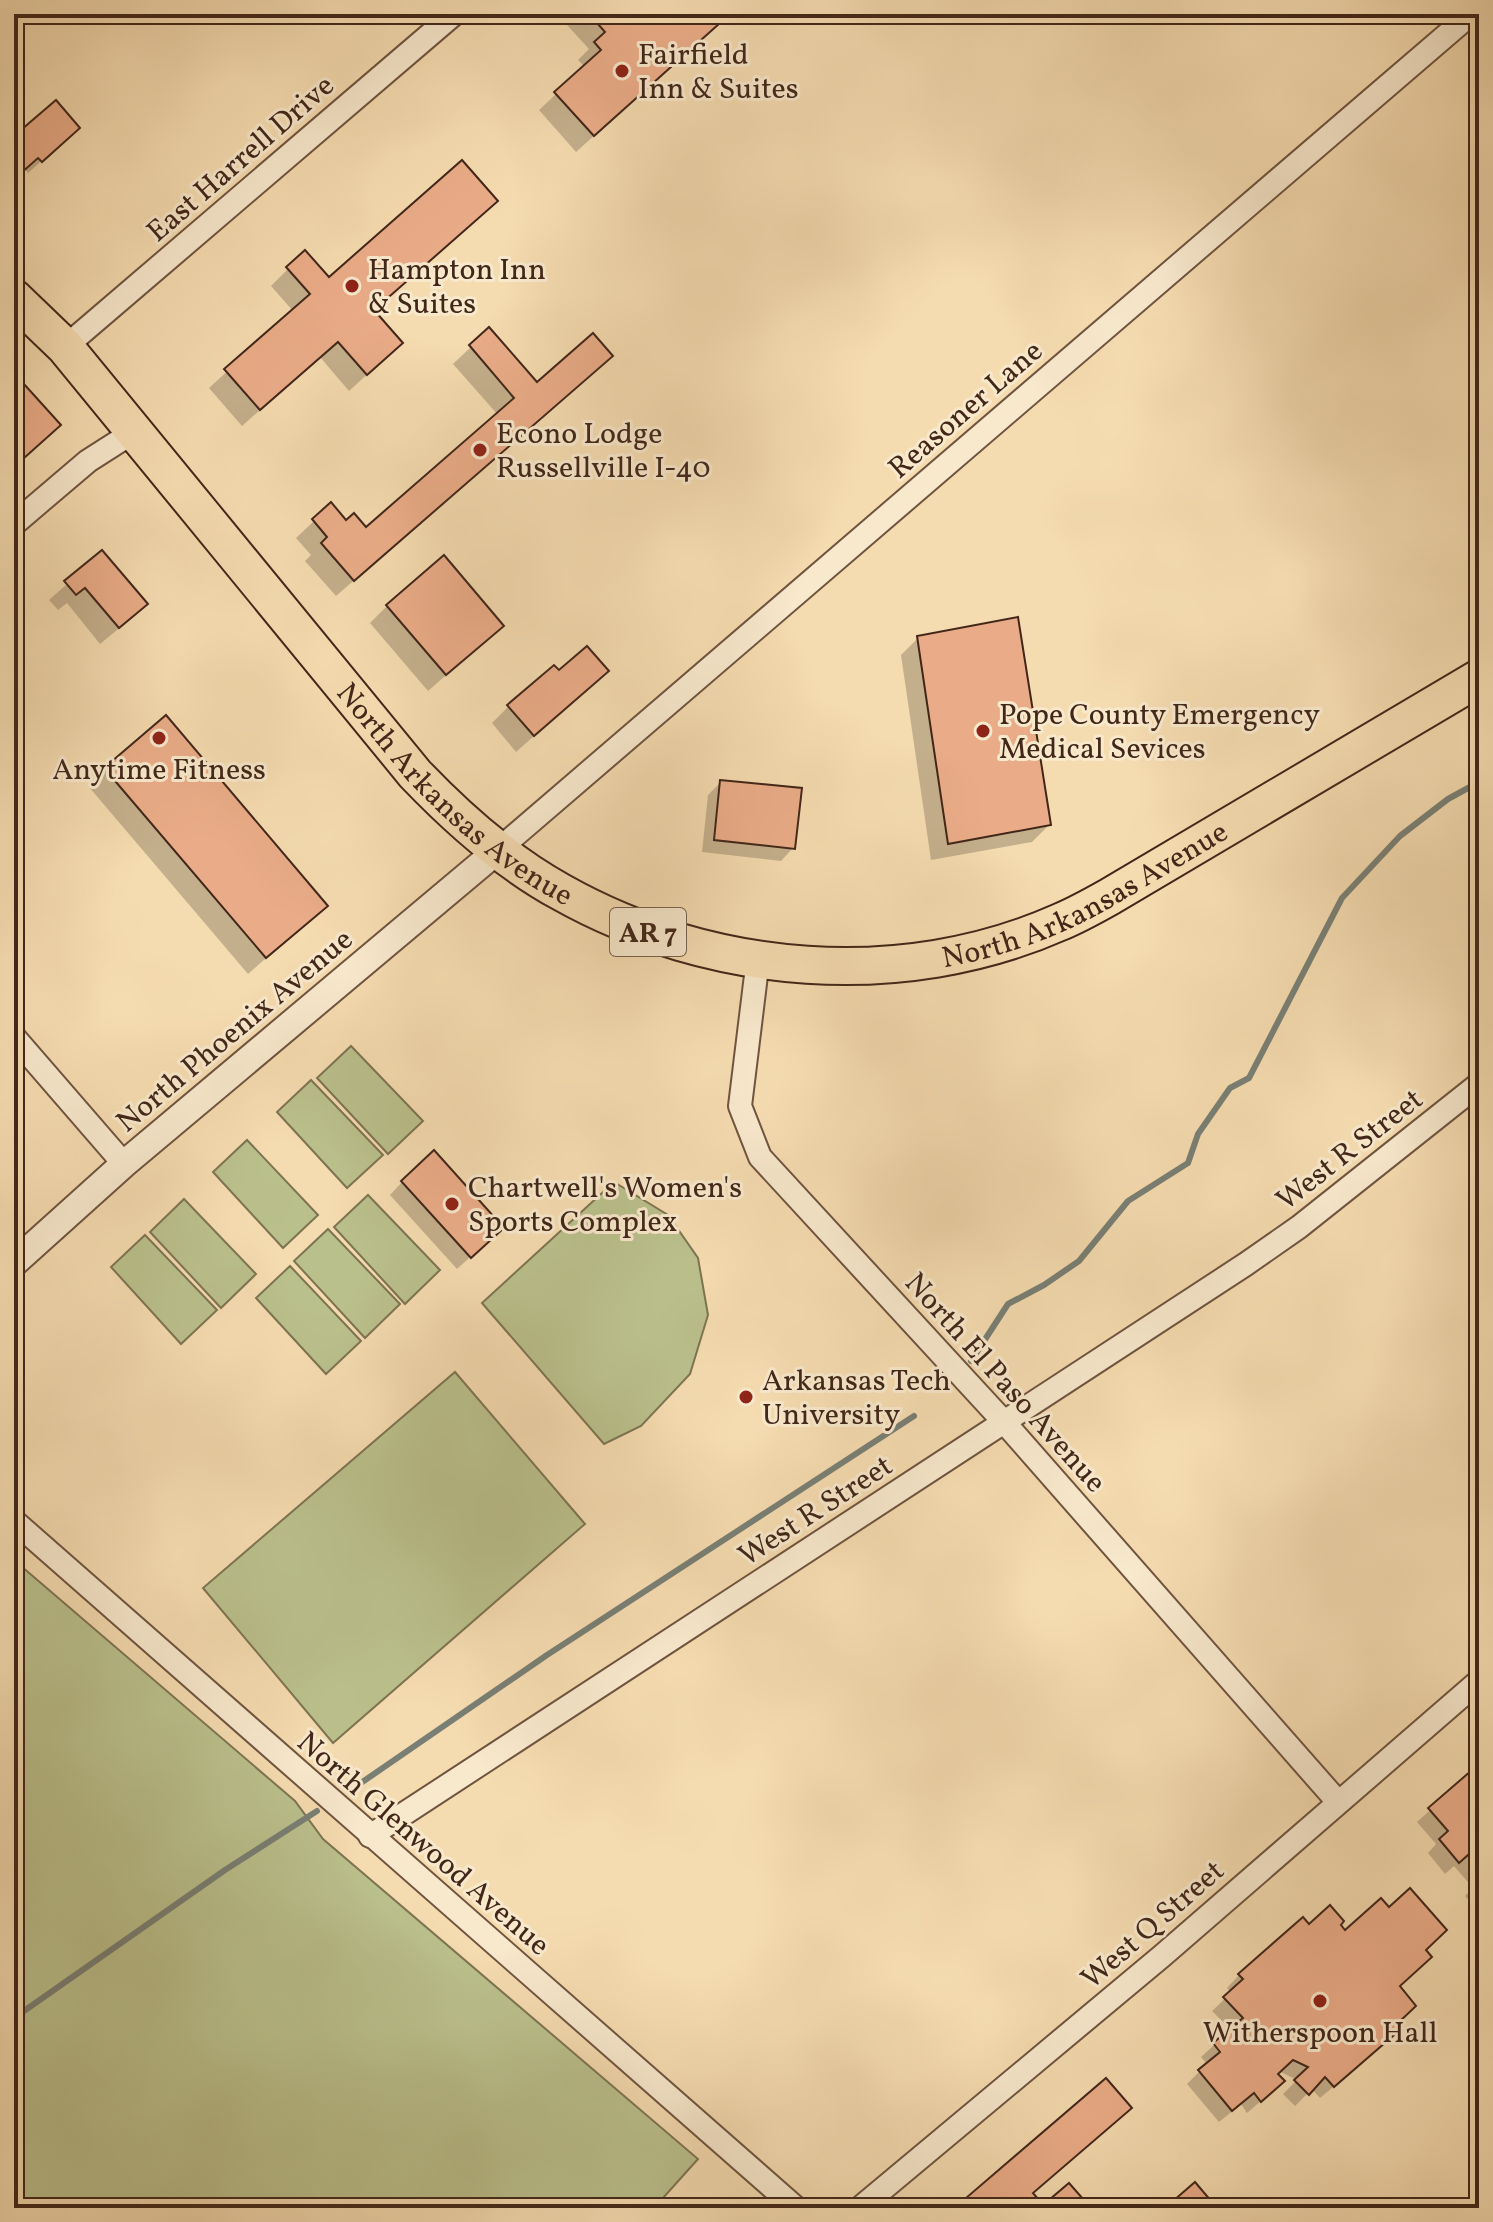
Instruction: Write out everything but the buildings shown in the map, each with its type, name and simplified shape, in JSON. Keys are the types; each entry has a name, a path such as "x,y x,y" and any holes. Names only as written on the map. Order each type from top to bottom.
{"highway":[{"name":"North Arkansas Avenue","path":"14,298 65,347 415,774 447,808 498,850 560,892 602,913 690,946 758,959 830,966 924,960 970,951 1060,922 1123,889 1479,678"}],"street":[{"name":"East Harrell Drive","path":"65,347 454,14"},
{"name":"Reasoner Lane","path":"498,850 1471,14"},
{"path":"14,524 88,461 135,431"},
{"name":"North Phoenix Avenue","path":"14,1263 124,1164 498,850"},
{"name":"North El Paso Avenue","path":"758,959 740,1106 760,1157 1004,1422 1338,1802"},
{"path":"14,1037 124,1164"},
{"name":"West R Street","path":"370,1836 1299,1227 1479,1084"},
{"name":"North Glenwood Avenue","path":"14,1521 796,2208"},
{"name":"West Q Street","path":"860,2208 1162,1956 1479,1681"}],"green space":[{"path":"351,1046 423,1121 388,1154 317,1078"},
{"path":"311,1080 383,1155 347,1188 277,1112"},
{"path":"247,1140 318,1215 283,1248 213,1172"},
{"path":"614,1182 668,1215 698,1258 708,1315 690,1374 641,1426 604,1444 482,1303"},
{"path":"368,1195 440,1270 405,1304 334,1227"},
{"path":"184,1199 256,1274 221,1308 150,1232"},
{"path":"328,1229 400,1304 365,1338 294,1261"},
{"path":"145,1235 217,1310 181,1344 111,1267"},
{"path":"290,1266 361,1341 326,1374 256,1298"},
{"path":"455,1372 585,1524 333,1743 203,1588"},
{"path":"14,1560 295,1801 323,1839 698,2159 654,2208 14,2208"}],"waterway":[{"path":"971,1361 1008,1304 1079,1261 1128,1201 1188,1163 1198,1134 1230,1088 1249,1078 1342,898 1400,836 1448,799 1479,782"},
{"path":"358,1785 547,1655 914,1416"},
{"path":"14,2018 225,1870 317,1811"}],"place":[{"name":"Fairfield Inn & Suites","path":"622,71"},
{"name":"Hampton Inn & Suites","path":"352,286"},
{"name":"Econo Lodge Russellville I-40","path":"480,450"},
{"name":"Pope County Emergency Medical Sevices","path":"983,731"},
{"name":"Anytime Fitness","path":"159,738"},
{"name":"Chartwell's Women's Sports Complex","path":"452,1204"},
{"name":"Arkansas Tech University","path":"746,1397"},
{"name":"Witherspoon Hall","path":"1320,2001"}]}
